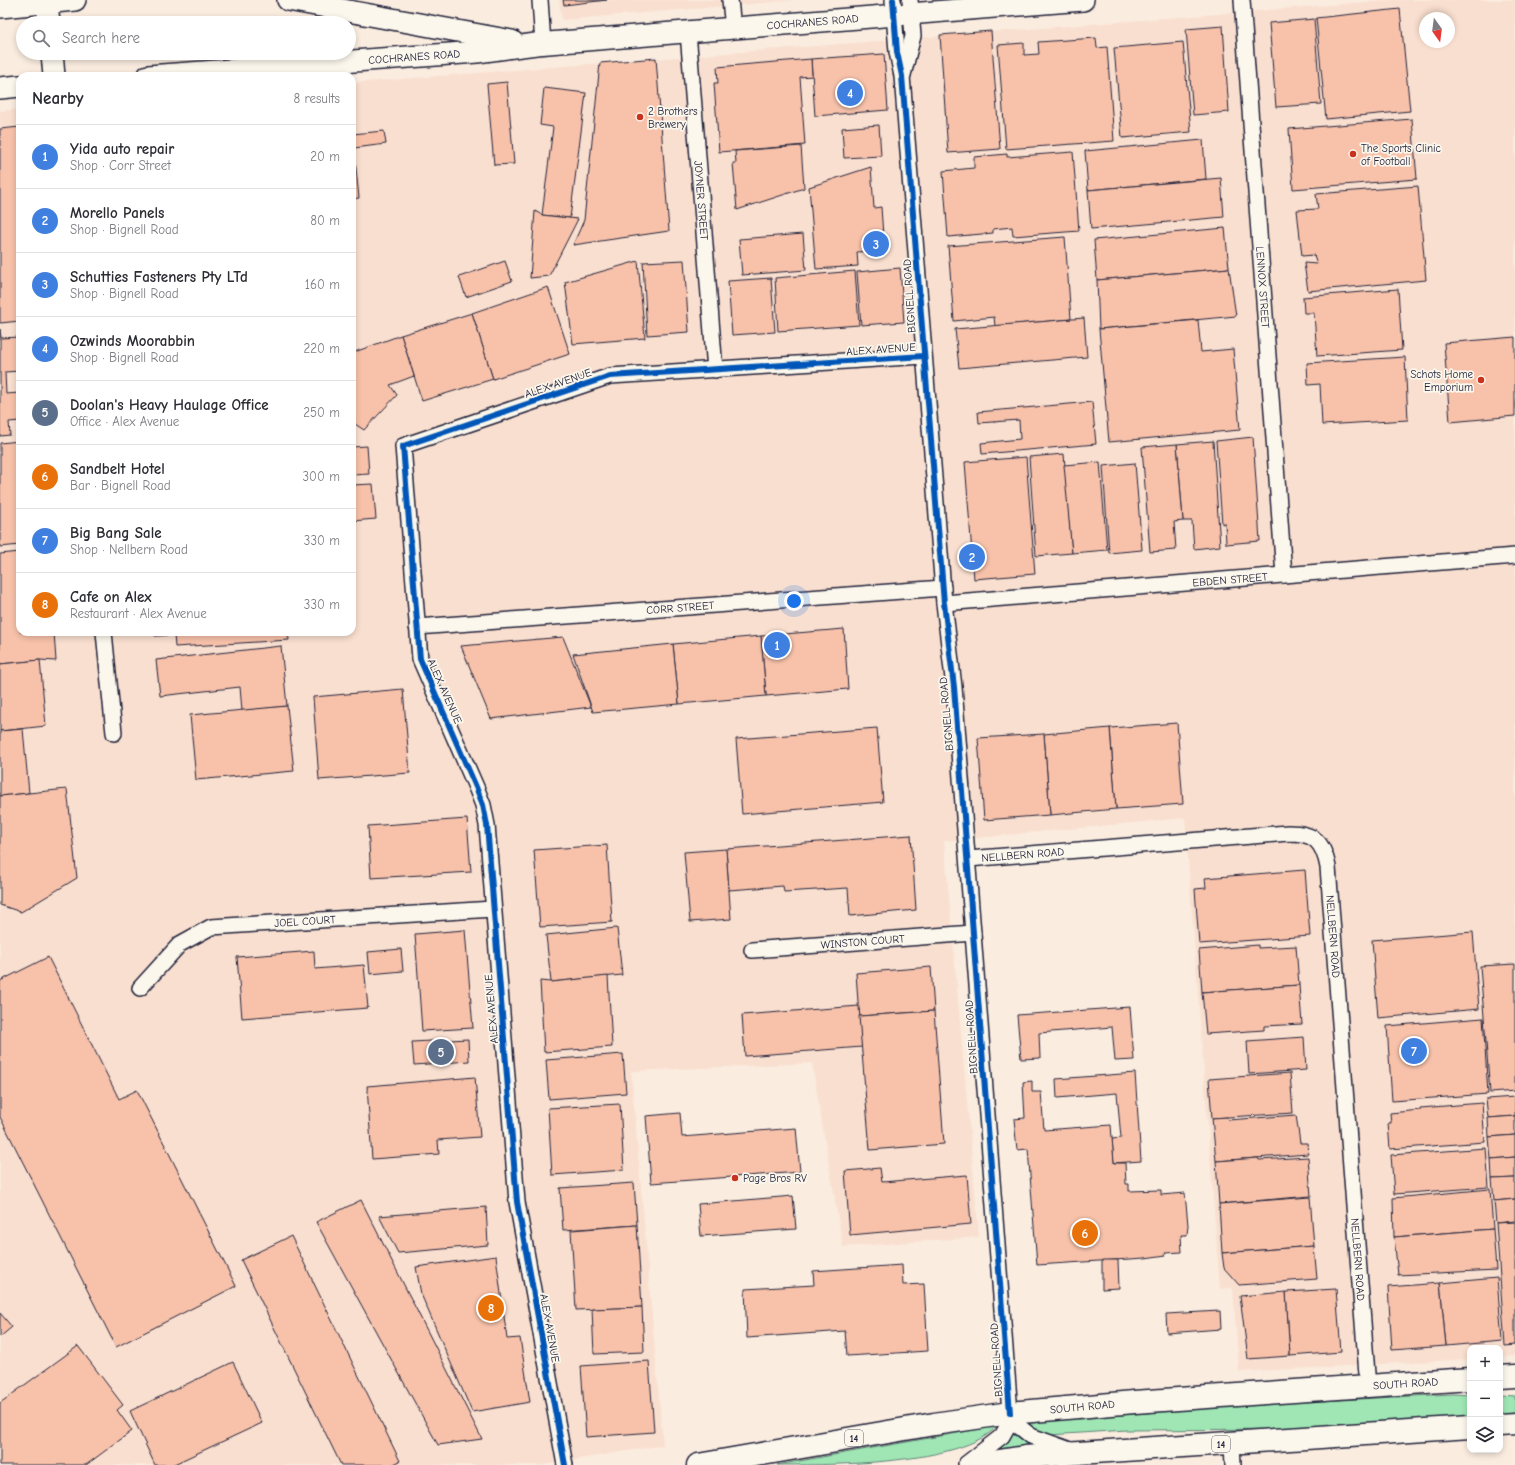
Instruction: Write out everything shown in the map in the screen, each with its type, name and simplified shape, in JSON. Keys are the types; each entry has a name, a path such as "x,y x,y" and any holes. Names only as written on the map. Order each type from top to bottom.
{"highway":[{"path":"1503,1377 1515,1376"},
{"name":"SOUTH ROAD","path":"698,1465 926,1426 1134,1402 1467,1379"},
{"path":"1503,1425 1515,1424"},
{"name":"14","path":"973,1465 1079,1453 1467,1427"}],"street":[{"path":"0,7 48,13 75,0"},
{"name":"COCHRANES ROAD","path":"288,0 483,37 539,44"},
{"path":"539,44 540,0"},
{"path":"730,0 733,28"},
{"name":"COCHRANES ROAD","path":"356,60 476,52 539,44 733,28 902,7 1083,0"},
{"name":"LENNOX STREET","path":"1242,0 1284,575"},
{"name":"BIGNELL ROAD","path":"902,7 912,41 902,76 944,595 954,687 968,858 1011,1417"},
{"name":"JOYNER STREET","path":"688,32 715,370"},
{"path":"53,60 54,72"},
{"name":"COCHRANES ROAD","path":"199,72 354,60"},
{"path":"0,88 16,86"},
{"name":"ALEX AVENUE","path":"565,1465 517,1202 487,825 483,805 420,659 403,446 610,376 924,356"},
{"name":"EBDEN STREET","path":"944,595 1284,575 1515,556"},
{"name":"CORR STREET","path":"417,627 944,595"},
{"path":"104,636 114,733"},
{"name":"NELLBERN ROAD","path":"968,858 1288,833 1311,836 1322,847 1328,867 1368,1387"},
{"name":"JOEL COURT","path":"140,988 180,944 211,928 493,909"},
{"name":"WINSTON COURT","path":"752,950 973,933"},
{"path":"965,1465 997,1440 1007,1429 1011,1417 1031,1436 1079,1453"},
{"path":"1232,1443 1234,1465"}],"shaded area":[{"path":"559,0 795,0 562,20"},
{"path":"1392,0 1515,0 1515,1356 1503,1357 1503,1345 1467,1345 1467,1359 1239,1372 1233,1288 1220,1289 1185,818 944,841 979,1237 843,1247 812,1063 631,1071 663,1445 543,1465 0,1465 0,111 16,109 16,636 356,636 356,83"}],"green space":[{"path":"1452,1394 1467,1395 1467,1417 1299,1429 1127,1430 1049,1435 1036,1432 1027,1422 1265,1404"},
{"path":"1503,1395 1515,1396 1515,1414 1503,1415"},
{"path":"997,1426 980,1439 956,1449 927,1455 861,1463 777,1465"},
{"path":"1012,1431 1015,1435 1030,1445 996,1450"}],"building":[{"path":"563,0 607,0 564,5"},
{"path":"1400,9 1410,111 1326,119 1316,18"},
{"path":"1314,19 1321,104 1276,107 1269,23"},
{"path":"1223,26 1229,112 1193,115 1186,29"},
{"path":"991,31 1000,149 948,153 940,35"},
{"path":"1096,38 1097,48 1107,47 1114,141 1006,149 998,45 1024,43 1024,55 1039,54 1038,42"},
{"path":"1183,42 1191,132 1122,138 1114,48"},
{"path":"884,54 888,110 815,116 811,59"},
{"path":"656,58 669,231 573,245 584,220 600,63"},
{"path":"811,59 812,76 800,77 805,145 719,152 714,83 718,83 717,67"},
{"path":"507,82 514,164 494,165 487,84"},
{"path":"544,88 586,93 570,218 542,215 553,127 540,125"},
{"name":"The Sports Clinic of Football","path":"1412,119 1417,179 1293,189 1289,129"},
{"path":"879,125 881,156 844,158 842,128"},
{"path":"16,127 16,321 0,323 0,129"},
{"path":"384,131 386,144 356,148 356,134"},
{"path":"1203,140 1206,179 1088,190 1085,151"},
{"path":"801,146 804,188 737,210 733,163 736,163 735,151"},
{"path":"1073,152 1079,231 1013,236 1012,227 993,229 993,233 948,237 943,171 974,168 974,157 1007,154 1007,157"},
{"path":"871,167 874,208 881,207 884,250 857,252 858,266 816,269 809,187"},
{"path":"356,168 359,198 356,198"},
{"path":"1221,178 1224,217 1091,229 1088,190"},
{"path":"1418,186 1426,280 1308,291 1304,263 1317,264 1314,255 1302,256 1297,210 1318,209 1316,194"},
{"path":"535,211 542,215 578,219 549,276 530,278"},
{"path":"1225,228 1229,268 1097,280 1094,240"},
{"path":"803,234 806,270 742,275 739,239"},
{"path":"1065,237 1071,319 995,326 994,317 954,321 948,246"},
{"path":"684,260 689,332 647,335 643,262"},
{"path":"505,261 512,281 466,297 459,277"},
{"path":"638,261 645,338 573,344 565,282"},
{"path":"900,268 904,322 861,325 857,272"},
{"path":"1229,268 1236,316 1099,329 1097,280"},
{"path":"855,271 859,325 778,331 775,278"},
{"path":"771,278 775,332 732,335 728,281"},
{"path":"548,287 570,354 493,379 472,313"},
{"path":"1398,289 1402,350 1317,356 1314,313 1304,313 1303,297"},
{"path":"472,313 493,379 422,401 401,335"},
{"path":"1084,318 1087,357 959,368 955,329"},
{"path":"1198,320 1201,352 1233,349 1240,430 1109,442 1099,329"},
{"path":"0,329 1,338 16,337 16,371 5,372 6,394 16,393 16,421 9,422 10,435 0,436"},
{"path":"401,335 414,376 390,385 397,395 364,430 356,425 356,352"},
{"name":"Schots Home Emporium","path":"1515,337 1515,416 1450,422 1444,343"},
{"path":"1405,357 1408,420 1322,425 1320,384 1308,385 1307,363"},
{"path":"1092,402 1096,444 982,454 981,443 1020,439 1019,420 979,423 978,412"},
{"path":"1253,437 1260,541 1226,544 1225,523 1222,524 1216,441"},
{"path":"16,441 16,545 0,547 0,443"},
{"path":"1213,441 1220,546 1194,549 1192,521 1183,521 1177,444"},
{"path":"1177,444 1183,521 1174,522 1176,550 1150,552 1142,447"},
{"path":"367,446 369,474 356,475 356,447"},
{"path":"1064,454 1072,553 1036,556 1029,457"},
{"path":"1026,457 1035,574 974,579 965,462"},
{"path":"1100,462 1107,550 1072,553 1064,465"},
{"path":"1135,463 1142,550 1109,553 1103,466"},
{"path":"373,484 376,519 356,521 356,485"},
{"path":"16,552 16,636 54,636 56,661 40,660 0,664 0,554"},
{"path":"844,629 848,689 766,696 761,636"},
{"path":"174,636 288,636 289,640 175,647"},
{"path":"761,636 766,696 679,704 673,644"},
{"path":"563,637 591,707 491,719 461,646"},
{"path":"673,644 679,704 593,712 573,654"},
{"path":"281,646 287,706 242,711 240,687 160,696 156,660"},
{"path":"40,660 46,726 0,731 0,664"},
{"path":"403,689 410,773 319,780 313,697"},
{"path":"287,706 294,771 196,780 190,715"},
{"path":"1177,723 1183,804 1116,809 1110,728"},
{"path":"877,728 883,802 742,814 736,739"},
{"path":"1110,728 1116,809 1050,815 1044,734"},
{"path":"23,729 29,793 0,796 0,731"},
{"path":"1044,734 1050,815 984,820 978,738"},
{"path":"67,789 77,878 21,912 0,905 0,796"},
{"path":"467,819 471,872 371,878 368,826"},
{"path":"911,835 916,910 850,916 848,888 784,892 783,886 729,890 726,849"},
{"path":"607,845 612,922 540,927 534,850"},
{"path":"726,849 731,919 690,922 684,852"},
{"path":"1305,870 1310,936 1199,944 1195,889 1206,888 1205,878"},
{"path":"617,928 622,975 551,982 546,935"},
{"path":"465,930 473,1028 422,1031 415,934"},
{"path":"1473,932 1479,1009 1378,1018 1372,940"},
{"path":"1258,945 1258,948 1296,946 1299,985 1202,992 1199,950"},
{"path":"401,949 403,971 370,974 368,952"},
{"path":"314,951 315,969 364,965 368,1008 242,1018 237,957"},
{"path":"48,957 119,1099 137,1090 236,1286 116,1347 0,1117 0,981"},
{"path":"1515,964 1515,1091 1490,1093 1480,966"},
{"path":"931,967 934,1011 859,1016 856,973"},
{"path":"608,976 612,1047 544,1052 540,981 551,982"},
{"path":"1299,985 1302,1024 1264,1026 1264,1030 1206,1034 1202,992"},
{"path":"859,1006 862,1047 745,1056 742,1015"},
{"path":"1130,1007 1134,1060 1115,1061 1112,1027 1039,1033 1040,1058 1021,1059 1017,1015"},
{"path":"934,1011 944,1144 870,1150 859,1016"},
{"path":"1483,1018 1488,1094 1392,1101 1387,1026"},
{"path":"1304,1037 1306,1070 1249,1074 1247,1041"},
{"path":"468,1039 469,1061 414,1065 412,1042"},
{"path":"623,1054 626,1093 549,1099 546,1060"},
{"path":"1135,1073 1141,1161 1114,1163 1112,1139 1121,1138 1117,1093 1057,1098 1056,1079"},
{"path":"1290,1073 1293,1113 1212,1118 1209,1079"},
{"path":"475,1077 480,1137 438,1140 439,1154 372,1159 367,1086"},
{"path":"1032,1081 1032,1092 1041,1092 1044,1130 1111,1125 1114,1163 1125,1163 1126,1184 1129,1184 1129,1191 1161,1190 1161,1195 1185,1193 1188,1225 1187,1235 1181,1235 1182,1252 1165,1253 1166,1255 1145,1258 1037,1265 1028,1149 1017,1150 1014,1119 1025,1118 1023,1082"},
{"path":"1515,1097 1515,1116 1488,1118 1486,1099"},
{"path":"1482,1103 1485,1142 1390,1149 1388,1123 1391,1123 1390,1113 1420,1110 1420,1108"},
{"path":"620,1104 624,1170 552,1175 548,1108"},
{"path":"680,1113 682,1137 796,1128 800,1172 651,1183 646,1116"},
{"path":"1296,1115 1300,1143 1307,1143 1308,1154 1216,1161 1212,1118 1227,1117 1228,1120"},
{"path":"1515,1116 1515,1135 1489,1137 1488,1118"},
{"path":"1515,1135 1515,1157 1491,1159 1489,1137"},
{"path":"1486,1148 1489,1187 1394,1194 1391,1155"},
{"path":"1308,1157 1311,1196 1219,1204 1216,1161"},
{"path":"1515,1157 1515,1178 1492,1179 1491,1159"},
{"path":"880,1168 882,1182 967,1175 971,1224 850,1235 845,1171"},
{"path":"1515,1178 1515,1199 1494,1201 1492,1179"},
{"path":"634,1183 637,1225 563,1230 560,1188"},
{"path":"1490,1189 1493,1229 1394,1237 1393,1198"},
{"path":"793,1196 796,1229 701,1236 698,1204"},
{"path":"1310,1197 1314,1246 1222,1253 1219,1204"},
{"path":"1515,1199 1515,1221 1496,1223 1494,1201"},
{"path":"361,1200 482,1439 438,1445 316,1222"},
{"path":"486,1207 488,1245 398,1253 379,1216"},
{"path":"1515,1222 1515,1345 1505,1346 1496,1223"},
{"path":"637,1225 642,1307 576,1310 571,1230"},
{"path":"1493,1229 1496,1270 1398,1275 1394,1237"},
{"path":"291,1236 400,1461 392,1465 341,1465 241,1260"},
{"path":"1314,1246 1317,1279 1239,1285 1224,1268 1222,1253"},
{"path":"496,1256 507,1339 520,1338 530,1402 472,1412 421,1294 416,1267"},
{"path":"1102,1260 1118,1260 1119,1288 1102,1289"},
{"path":"902,1265 903,1285 924,1284 928,1351 847,1356 845,1331 747,1338 745,1289 814,1285 813,1271"},
{"path":"1497,1278 1502,1341 1446,1346 1440,1283"},
{"path":"1440,1283 1446,1346 1392,1350 1388,1287"},
{"path":"1336,1289 1341,1352 1290,1356 1286,1292"},
{"path":"1286,1292 1290,1356 1248,1359 1240,1296"},
{"path":"642,1307 644,1352 594,1354 592,1309"},
{"path":"1220,1311 1221,1329 1167,1333 1166,1314"},
{"path":"0,1313 12,1327 0,1337"},
{"path":"78,1346 123,1405 117,1410 132,1431 86,1465 0,1465 0,1403"},
{"path":"649,1361 654,1432 586,1437 581,1366"},
{"path":"233,1362 262,1423 172,1465 155,1465 130,1411"}],"cycle path":[{"path":"893,0 897,52 902,76 944,603 954,687 1010,1413"},
{"path":"565,1465 517,1202 487,825 483,805 476,787 420,659 403,446 610,376 924,356"}],"place":[{"name":"Ozwinds Moorabbin","path":"850,93"},
{"name":"2 Brothers Brewery","path":"640,117"},
{"name":"The Sports Clinic of Football","path":"1353,154"},
{"name":"Schutties Fasteners Pty LTd","path":"876,244"},
{"name":"Schots Home Emporium","path":"1481,380"},
{"name":"Morello Panels","path":"972,557"},
{"name":"Yida auto repair","path":"777,645"},
{"name":"Big Bang Sale","path":"1414,1051"},
{"name":"Doolan's Heavy Haulage Office","path":"441,1052"},
{"name":"Page Bros RV","path":"735,1178"},
{"name":"Sandbelt Hotel","path":"1085,1233"},
{"name":"Cafe on Alex","path":"491,1308"}]}
